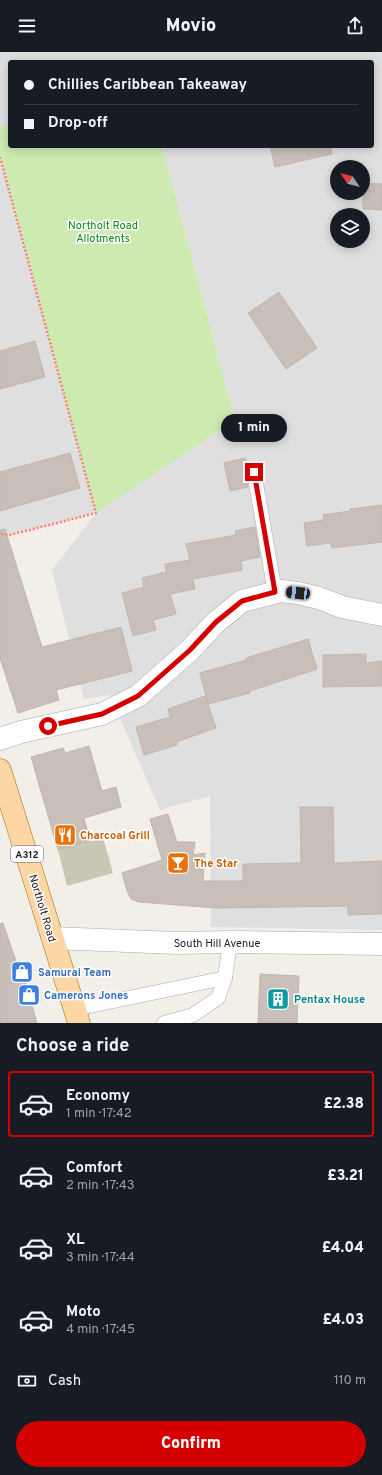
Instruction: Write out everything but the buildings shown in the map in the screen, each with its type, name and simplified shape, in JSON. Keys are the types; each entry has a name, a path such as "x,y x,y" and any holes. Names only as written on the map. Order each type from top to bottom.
{"main road":[{"name":"Northolt Road","path":"0,770 77,1016"}],"street":[{"path":"0,739 21,732 102,714 138,696 190,650 216,622 242,601 281,591 298,593 319,598 342,607 382,615"},
{"name":"South Hill Avenue","path":"53,938 176,943 230,942 382,944"}],"lane":[{"path":"254,472 275,592"},
{"path":"164,1023 193,1015 218,998 225,978 230,942"},
{"path":"77,1016 225,978"}],"path":[{"path":"0,157 96,513 10,535 0,534"}],"shaded area":[{"path":"0,52 382,52 382,930 211,927 210,796 160,810 110,695 84,699 52,570 96,513 235,420 163,148 374,148 374,60 8,60 8,125 0,127"},
{"path":"0,154 96,513 10,535 0,534"},
{"path":"103,838 113,873 67,886 58,850"}],"green space":[{"name":"Northolt Road Allotments","path":"8,125 8,148 163,148 235,420 96,513 0,154 0,127"}],"place":[{"name":"Charcoal Grill","path":"65,835"},
{"name":"The Star","path":"178,863"},
{"name":"Samurai Team","path":"22,972"},
{"name":"Camerons Jones","path":"29,995"},
{"name":"Pentax House","path":"278,999"}],"route":[{"path":"48,726 102,714 138,696 190,650 216,622 242,601 275,592 254,472"}]}
